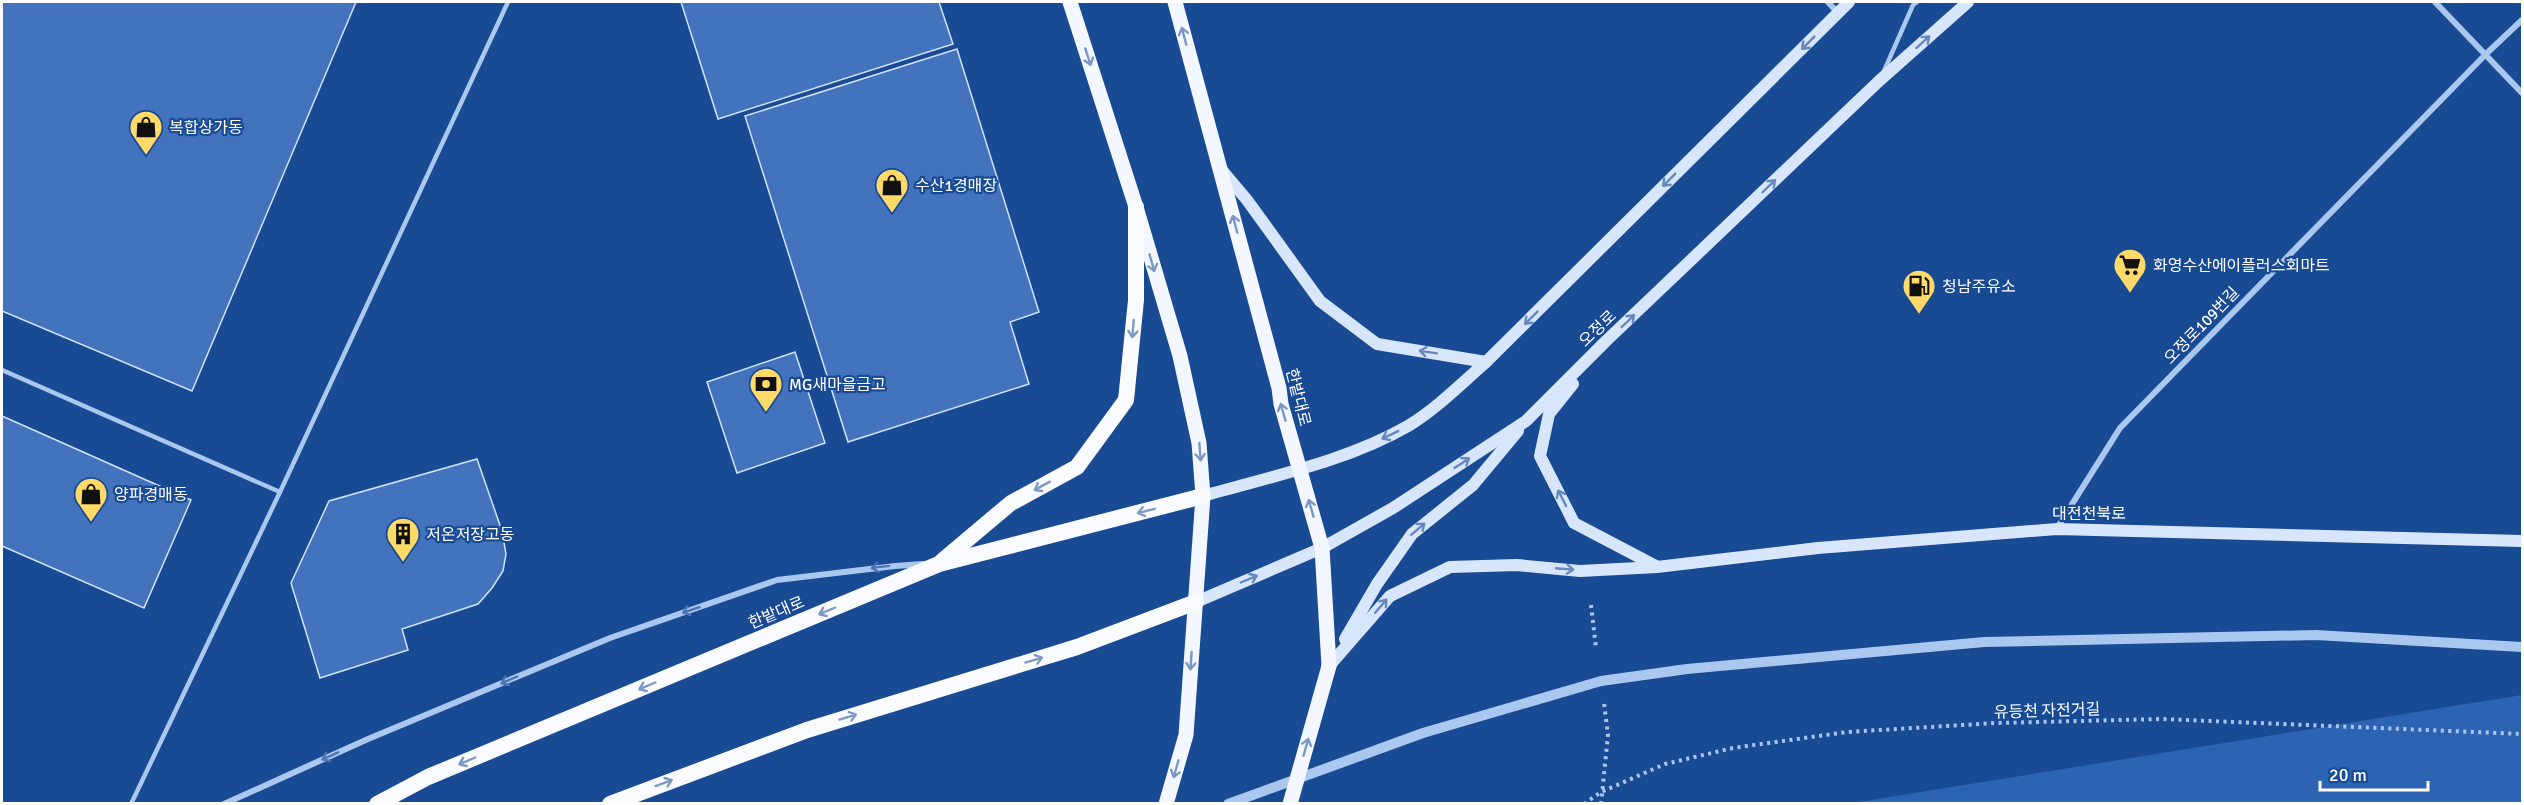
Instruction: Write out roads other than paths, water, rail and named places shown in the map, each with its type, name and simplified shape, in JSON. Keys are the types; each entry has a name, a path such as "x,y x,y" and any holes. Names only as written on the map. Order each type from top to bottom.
{"highway":[{"path":"939,564 1011,503 1077,467 1126,400 1136,300 1136,207"},
{"name":"한밭대로","path":"376,804 428,777 939,564 1203,496"},
{"path":"610,804 807,730 1077,647 1196,602"}],"main road":[{"path":"1070,2 1136,207 1180,356 1199,443 1203,496 1186,735 1166,804"},
{"name":"한밭대로","path":"1175,2 1279,388 1281,404 1322,548 1329,666 1290,804"},
{"path":"1203,496 1347,456 1408,426 1434,408 1486,362 1849,2"},
{"name":"오정로","path":"1196,602 1322,548 1393,508 1526,421 1606,341 1879,81 1968,2"},
{"path":"1220,168 1248,200 1320,301 1377,344 1486,362"},
{"path":"1606,341 1549,414 1540,456 1574,523 1657,567"},
{"path":"1329,666 1377,584 1412,534 1473,485 1526,421"},
{"name":"대전천북로","path":"1329,666 1390,596 1450,567 1517,566 1580,571 1657,567 1818,548 2057,529 2523,541"}],"street":[{"path":"1827,2 1838,13"},
{"path":"2435,2 2523,93"},
{"name":"오정로109번길","path":"2057,529 2120,428 2486,54 2523,20"},
{"path":"224,804 368,738 610,638 777,580 895,566 939,564"},
{"path":"1228,804 1423,733 1601,681 1687,669 1984,642 2316,635 2523,647"}],"lane":[{"path":"131,804 280,492 508,2"},
{"path":"1879,81 1913,5 1917,2"},
{"path":"2,370 280,492"}],"place":[{"name":"복합상가동","path":"146,156"},
{"name":"수산1경매장","path":"892,214"},
{"name":"화영수산에이플러스회마트","path":"2130,294"},
{"name":"청남주유소","path":"1919,315"},
{"name":"MG새마을금고","path":"766,413"},
{"name":"양파경매동","path":"91,523"},
{"name":"저온저장고동","path":"403,563"}]}
